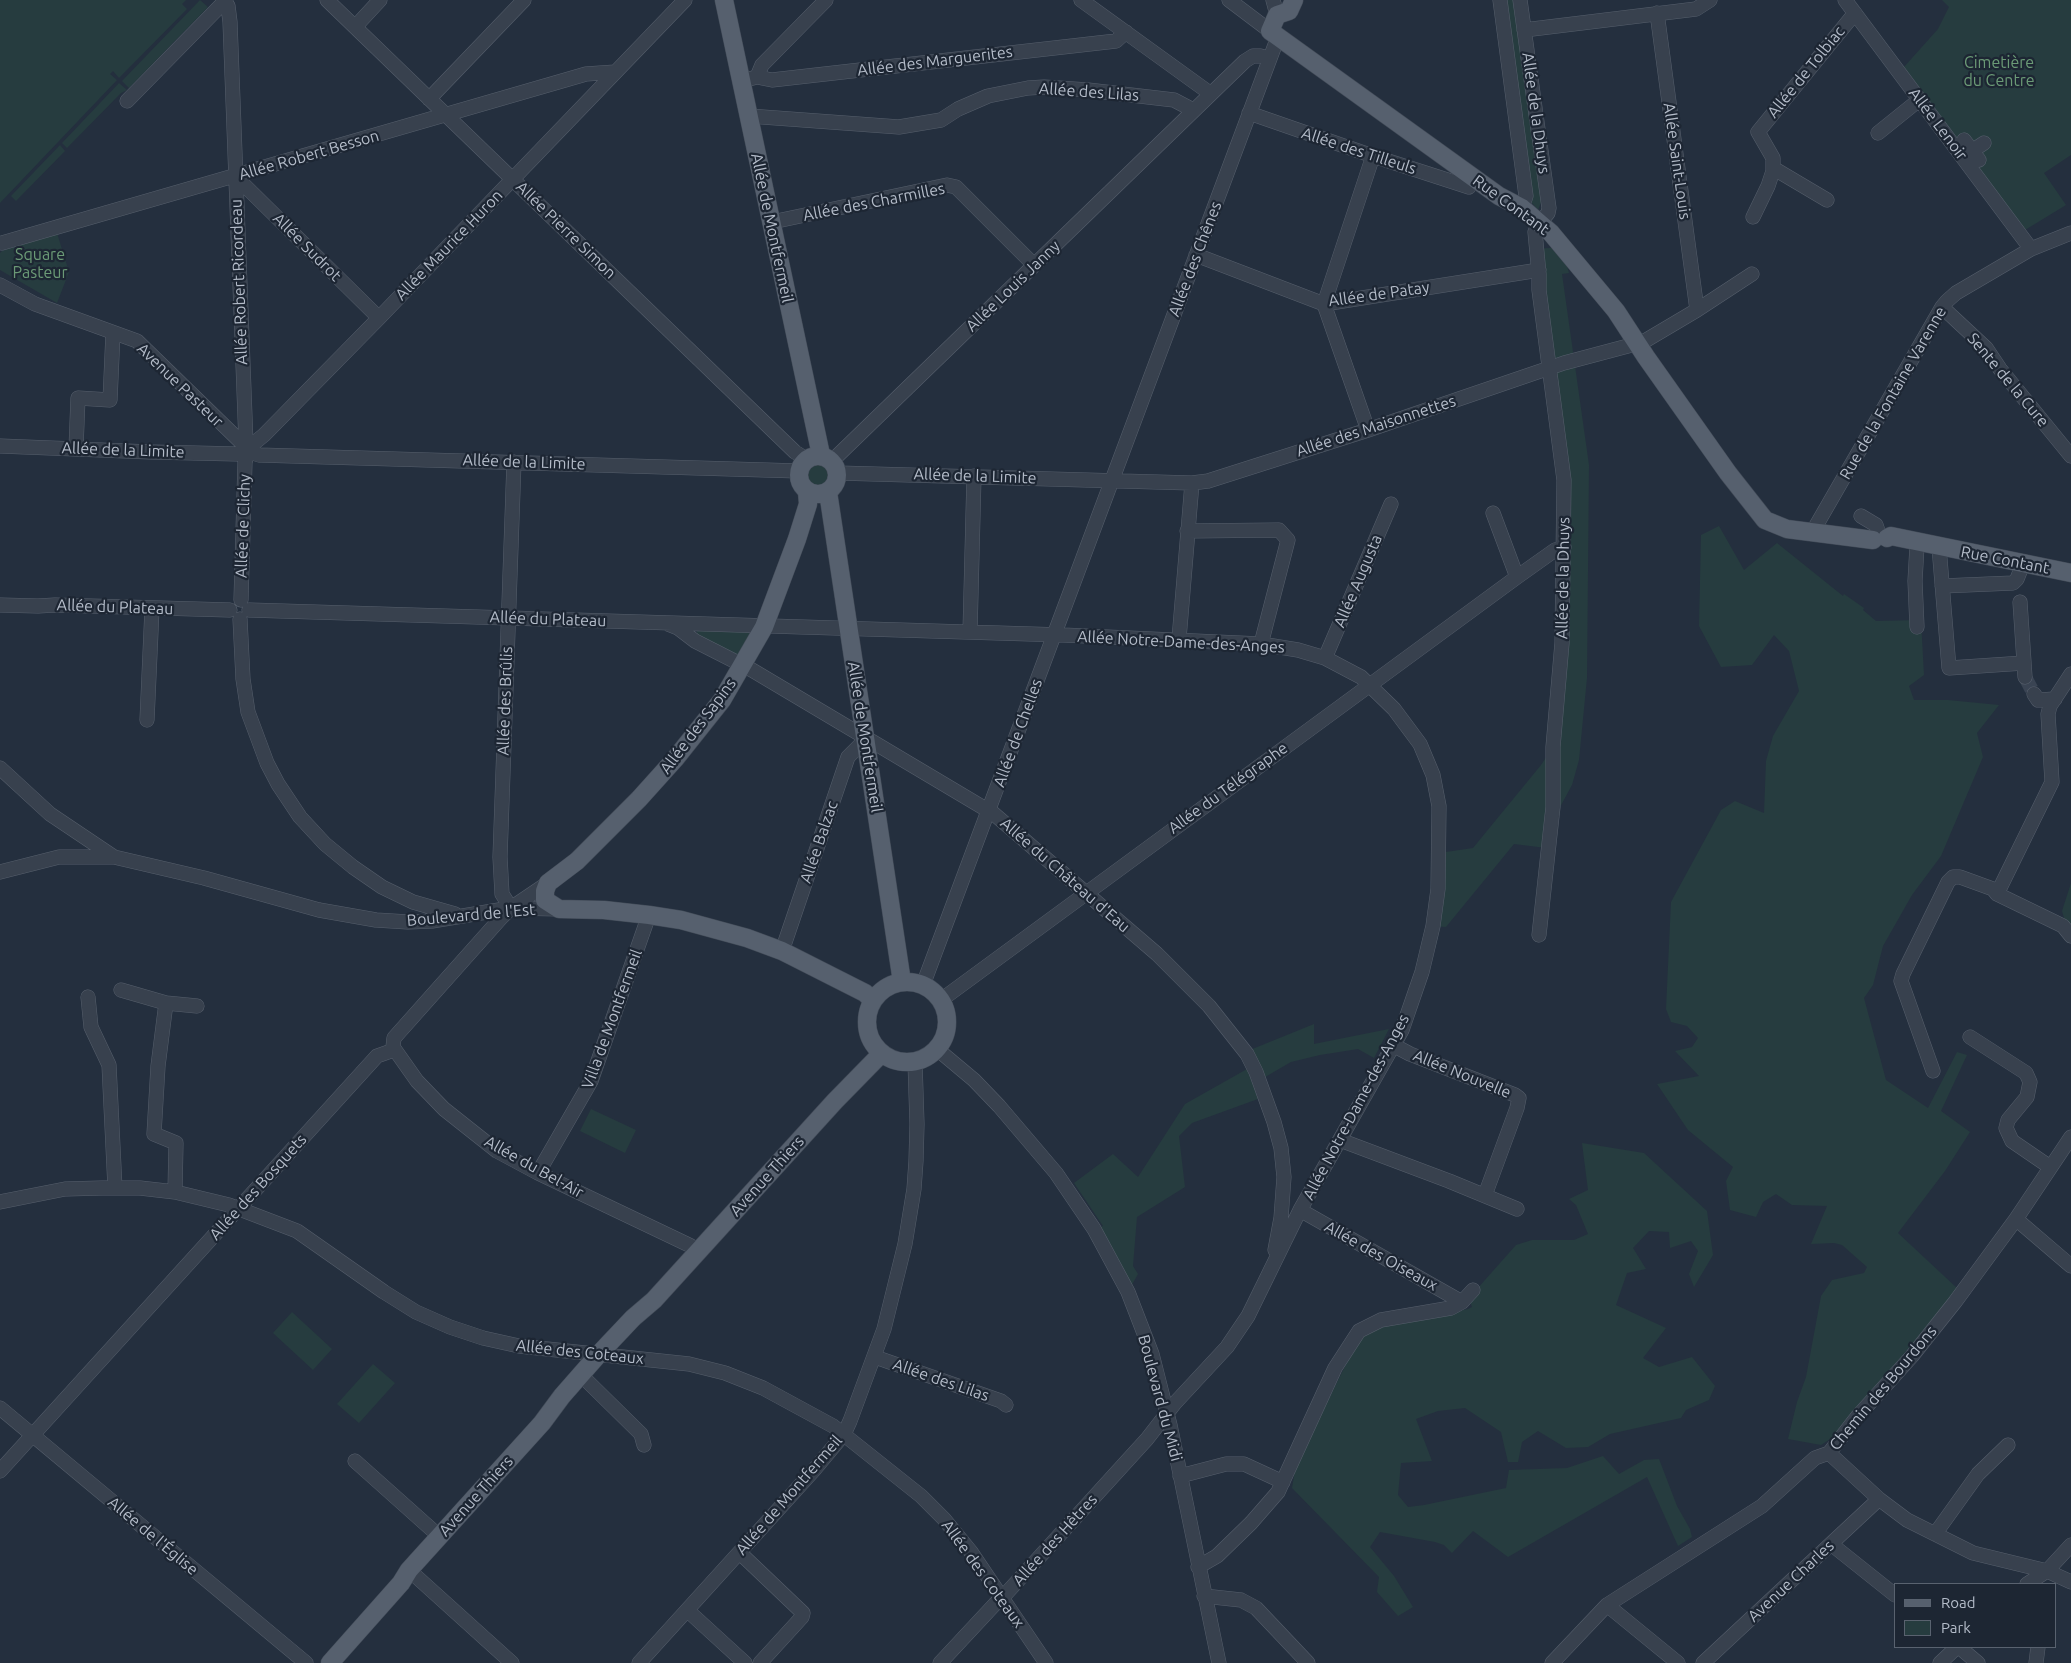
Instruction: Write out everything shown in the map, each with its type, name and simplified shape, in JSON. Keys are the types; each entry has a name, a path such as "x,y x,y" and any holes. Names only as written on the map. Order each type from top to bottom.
{"main road":[{"name":"Allée de Montfermeil","path":"724,0 749,79 749,116 772,222 819,464 800,482 807,491"},
{"name":"Allée des Chênes","path":"1274,21 1289,11 1294,0"},
{"name":"Rue Contant","path":"1274,21 1499,196 1522,208 1551,233 1616,311 1728,473 1765,520 1787,529 1813,531 1848,538"},
{"path":"807,491 817,494 828,492 836,484 819,464"},
{"name":"Rue Contant","path":"1728,473 1736,491 1758,523 1782,535 1830,540 1848,538 1881,539 2021,569 2071,573"},
{"name":"Allée des Sapins","path":"548,883 577,861 600,839 669,766 722,700 764,627 797,539 808,504 807,491"},
{"name":"Allée de Montfermeil","path":"828,492 902,982"},
{"name":"Rue Contant","path":"1881,539 1890,536 1939,552"},
{"path":"548,883 545,891 545,900 559,909"},
{"name":"Boulevard de l'Est","path":"559,909 604,910 649,915 700,925 782,951 865,993 873,1001"},
{"path":"902,982 913,982 923,985 933,991 941,1000 946,1011 948,1023 946,1035 937,1049 927,1058 915,1062 897,1061 882,1053 875,1046 868,1027 868,1017 873,1001 883,990 902,982"},
{"name":"Avenue Thiers","path":"330,1663 439,1536 542,1424 566,1404 584,1378 604,1356 629,1336 654,1300 835,1101 882,1053"},
{"name":"Avenue Thiers","path":"317,1663 396,1579 409,1570"}],"street":[{"name":"Allée Pierre Simon","path":"327,0 781,438 819,464"},
{"path":"355,27 380,0"},
{"path":"429,98 524,0"},
{"name":"Allée Maurice Huron","path":"248,448 264,435 379,318 685,0"},
{"path":"749,79 826,0"},
{"path":"1081,0 1211,94"},
{"path":"1229,0 1274,21"},
{"path":"1500,0 1526,196 1522,208"},
{"name":"Allée de la Dhuys","path":"1520,0 1549,208 1548,213 1539,222 1534,232 1539,270 1539,290 1564,480 1562,643 1552,747 1553,807 1539,935"},
{"path":"1524,30 1696,9 1710,0"},
{"name":"Allée Lenoir","path":"1845,0 2031,249"},
{"path":"127,101 225,1"},
{"name":"Allée Robert Ricordeau","path":"225,1 228,6 230,22 235,176 248,448"},
{"name":"Allée Saint-Louis","path":"1657,13 1697,310"},
{"name":"Allée de Tolbiac","path":"1773,168 1773,158 1758,132 1855,13"},
{"name":"Allée des Chênes","path":"1112,480 1269,60 1274,21"},
{"name":"Allée des Marguerites","path":"749,79 772,80 1116,40 1126,32"},
{"name":"Allée Louis Janny","path":"819,464 1034,265 1194,110 1253,56 1261,56 1269,60"},
{"name":"Allée Robert Besson","path":"2,243 586,74 615,72"},
{"name":"Allée des Lilas","path":"749,116 899,127 941,120 958,109 988,96 1028,88 1044,87 1174,100 1194,110"},
{"path":"1878,133 1919,100"},
{"name":"Allée des Tilleuls","path":"1249,113 1469,187"},
{"path":"1368,430 1324,304 1373,156"},
{"path":"1753,217 1768,186 1773,168 1827,200"},
{"name":"Allée Sudrot","path":"235,176 379,318"},
{"name":"Allée des Charmilles","path":"772,222 947,185 956,187 1034,265"},
{"name":"Rue de la Fontaine Varenne","path":"1813,531 1942,307 1956,293 2031,249 2071,233"},
{"name":"Allée de Patay","path":"1196,256 1324,304 1539,270"},
{"name":"Allée des Maisonnettes","path":"1112,480 1192,483 1208,481 1368,430 1550,368 1637,344 1646,341 1697,310 1752,274"},
{"name":"Avenue Pasteur","path":"0,285 35,304 137,341 248,448"},
{"name":"Sente de la Cure","path":"1942,307 1986,348 2000,369 2071,456"},
{"path":"76,448 78,398 110,400 113,333"},
{"name":"Allée de la Limite","path":"0,446 237,454 248,448 259,454 514,462 819,464 974,476 1112,480"},
{"name":"Allée de Clichy","path":"248,448 245,462 240,610 243,679 248,712 267,763 300,818 325,844 353,867 382,887 413,902 462,916"},
{"name":"Allée des Brûlis","path":"511,908 502,894 500,857 514,462"},
{"path":"970,632 974,476"},
{"name":"Allée de Chelles","path":"923,985 1112,480"},
{"path":"1179,639 1192,483"},
{"name":"Allée Augusta","path":"1325,658 1391,504"},
{"path":"1493,513 1517,577"},
{"path":"1861,516 1876,525 1881,539"},
{"path":"1187,531 1279,530 1288,540 1261,644"},
{"path":"1917,546 1915,581 1917,627"},
{"name":"Allée du Télégraphe","path":"941,1000 1517,577 1555,550 1564,547"},
{"path":"1939,552 1949,668 2024,670 2020,602"},
{"name":"Rue Contant","path":"1942,586 2013,583 2021,569"},
{"name":"Allée du Plateau","path":"0,605 240,610 848,629"},
{"path":"147,720 152,609"},
{"name":"Allée du Château d'Eau","path":"661,622 678,628 695,641 743,665 989,810 1157,954 1209,1006 1247,1054 1256,1072 1274,1122 1284,1177 1281,1218 1272,1268"},
{"path":"695,641 693,631 696,626 702,624"},
{"name":"Allée Notre-Dame-des-Anges","path":"848,629 1179,639 1261,644 1298,650 1325,658 1361,677 1370,685 1394,709 1420,744 1433,775 1439,806 1438,874 1433,926 1422,972 1402,1030 1300,1210 1248,1316 1226,1347 1175,1403 1167,1415"},
{"path":"1997,894 2052,782 2048,714 2050,706 2071,674"},
{"path":"2034,694 2038,700 2055,699"},
{"name":"Allée Balzac","path":"782,951 848,757 866,738"},
{"path":"0,768 50,814 114,857"},
{"name":"Boulevard de l'Est","path":"0,872 60,857 114,857 204,878 319,910 352,917 408,922 511,908 559,909"},
{"path":"1933,1071 1901,981 1948,882 1953,877 1974,881 1994,889 1997,894 2063,926 2071,936"},
{"name":"Allée des Sapins","path":"511,908 548,883"},
{"path":"394,1050 392,1045 394,1038 511,908"},
{"name":"Villa de Montfermeil","path":"538,1173 591,1081 649,915"},
{"path":"121,990 166,1004 197,1006"},
{"path":"88,997 91,1027 109,1064 115,1188"},
{"path":"166,1004 158,1066 154,1134 176,1142 175,1192"},
{"path":"1970,1037 2026,1073 2030,1082 2027,1097 2008,1120 2006,1128 2012,1141 2050,1166"},
{"name":"Allée Nouvelle","path":"1394,1045 1410,1054 1519,1098 1518,1108 1486,1195"},
{"name":"Boulevard du Midi","path":"937,1049 974,1080 999,1106 1056,1173 1094,1229 1135,1308 1152,1354 1167,1415 1219,1663"},
{"name":"Allée du Bel-Air","path":"394,1050 417,1081 444,1109 497,1151 538,1173 699,1251"},
{"name":"Allée des Bosquets","path":"0,1471 377,1056 394,1050"},
{"name":"Allée de Montfermeil","path":"639,1663 740,1553 844,1434 875,1357 899,1275 914,1189 917,1124 915,1062"},
{"name":"Chemin des Bourdons","path":"1552,1663 1607,1604 1762,1506 1815,1458 1829,1453 1857,1417 1912,1356 2016,1219 2071,1137"},
{"path":"1340,1140 1517,1208"},
{"name":"Allée des Coteaux","path":"0,1202 65,1189 115,1188 175,1192 238,1208 297,1231 384,1292 416,1312 450,1327 484,1338 519,1346 673,1362 725,1373 763,1388 844,1434 921,1496 944,1519 971,1552 1046,1663"},
{"name":"Allée des Oiseaux","path":"1300,1210 1462,1302"},
{"path":"2016,1219 2071,1266"},
{"path":"1198,1567 1217,1556 1251,1523 1278,1492 1335,1368 1359,1332 1381,1320 1451,1308 1462,1302 1473,1290"},
{"name":"Allée des Lilas","path":"875,1357 1001,1401 1006,1405"},
{"path":"584,1378 641,1434 644,1446"},
{"name":"Allée de l'Église","path":"0,1408 306,1663"},
{"name":"Allée des Hêtres","path":"940,1663 995,1604 1003,1598 1167,1415"},
{"path":"1935,1534 1978,1474 2008,1445"},
{"path":"1829,1453 1879,1499 1907,1520 1973,1553 2046,1578 2071,1582"},
{"path":"355,1461 439,1536"},
{"path":"1180,1476 1226,1464 1244,1464 1283,1482"},
{"name":"Avenue Charles","path":"1703,1663 1879,1499"},
{"path":"1832,1544 1894,1594"},
{"path":"740,1553 804,1613 760,1663"},
{"path":"2030,1583 2046,1578 2068,1554"},
{"path":"409,1570 512,1663"},
{"path":"1204,1596 1241,1600 1256,1608 1308,1663"},
{"path":"1607,1604 1678,1663"},
{"path":"687,1610 745,1663"},
{"path":"1940,1663 1957,1648"},
{"path":"1959,1648 1978,1663"},
{"path":"2036,1663 2038,1648"}],"green space":[{"path":"0,0 186,0 182,4 187,9 119,78 113,71 110,74 117,80 0,203"},
{"path":"200,0 208,7 129,88 122,81"},
{"path":"1500,0 1515,0 1542,200 1538,210 1526,196"},
{"name":"Cimetière du Centre","path":"1942,0 2071,0 2071,155 2044,173 2066,205 2025,230 1904,67 1938,29 1949,7"},
{"path":"119,83 127,90 121,93 67,148 62,143"},
{"path":"60,145 65,151 16,201 11,196"},
{"name":"Square Pasteur","path":"57,233 69,272 57,303 0,270 0,253"},
{"path":"1562,247 1569,273 1562,274 1589,465 1587,678 1579,760 1572,785 1559,809 1546,848 1514,844 1446,927 1433,926 1439,853 1473,848 1541,765 1553,747 1564,480 1536,249"},
{"path":"819,464 827,467 830,475 827,483 819,486 811,483 808,475 811,467"},
{"path":"1719,526 1744,570 1777,543 1843,596 1844,594 1864,608 1863,610 1876,621 1921,620 1924,675 1909,686 1914,700 1948,700 1999,705 1977,733 1983,757 1941,856 1912,895 1883,946 1873,985 1864,998 1886,1080 1928,1108 1957,1052 1967,1055 1941,1111 1970,1132 1945,1171 1898,1233 1958,1289 1835,1436 1821,1445 1788,1439 1797,1402 1806,1377 1821,1296 1832,1280 1864,1273 1867,1267 1842,1245 1834,1243 1811,1244 1827,1206 1792,1205 1776,1194 1763,1202 1756,1217 1730,1210 1726,1181 1733,1167 1688,1130 1657,1084 1699,1076 1675,1051 1692,1047 1698,1038 1687,1026 1671,1022 1666,1009 1671,902 1721,810 1735,801 1764,813 1766,761 1773,736 1799,691 1789,651 1774,635 1752,665 1721,667 1699,626 1701,535"},
{"path":"697,630 749,631 751,635 740,656 697,635"},
{"path":"2071,883 2071,929 2062,911"},
{"path":"1314,1024 1314,1044 1389,1029 1374,1058 1358,1049 1320,1055 1291,1062 1260,1080 1245,1052"},
{"path":"1247,1069 1258,1099 1192,1123 1179,1136 1185,1187 1137,1217 1133,1266 1138,1274 1128,1292 1094,1229 1103,1226 1074,1183 1113,1154 1138,1177 1185,1104"},
{"path":"591,1109 636,1130 625,1153 580,1131"},
{"path":"1582,1143 1644,1153 1707,1211 1713,1255 1694,1287 1689,1274 1698,1251 1691,1241 1670,1248 1669,1232 1649,1231 1633,1248 1646,1269 1627,1273 1616,1305 1666,1328 1643,1358 1659,1367 1692,1357 1715,1386 1709,1400 1686,1410 1681,1418 1610,1434 1588,1447 1566,1448 1538,1431 1522,1442 1518,1462 1508,1462 1501,1432 1465,1408 1438,1411 1416,1419 1432,1461 1401,1463 1398,1495 1408,1507 1424,1505 1506,1488 1509,1470 1567,1468 1603,1456 1619,1474 1644,1460 1659,1459 1677,1506 1690,1529 1692,1537 1678,1546 1647,1477 1508,1557 1473,1531 1452,1553 1444,1545 1435,1542 1380,1532 1370,1547 1394,1576 1413,1607 1398,1616 1377,1592 1379,1577 1292,1488 1296,1465 1355,1346 1363,1337 1380,1327 1472,1307 1469,1298 1516,1245 1532,1240 1574,1240 1588,1234 1576,1205 1569,1199 1588,1190"},
{"path":"292,1312 332,1349 313,1370 273,1333"},
{"path":"373,1364 395,1383 359,1423 337,1404"}],"tunnel":[{"path":"2025,677 2034,694"}]}
